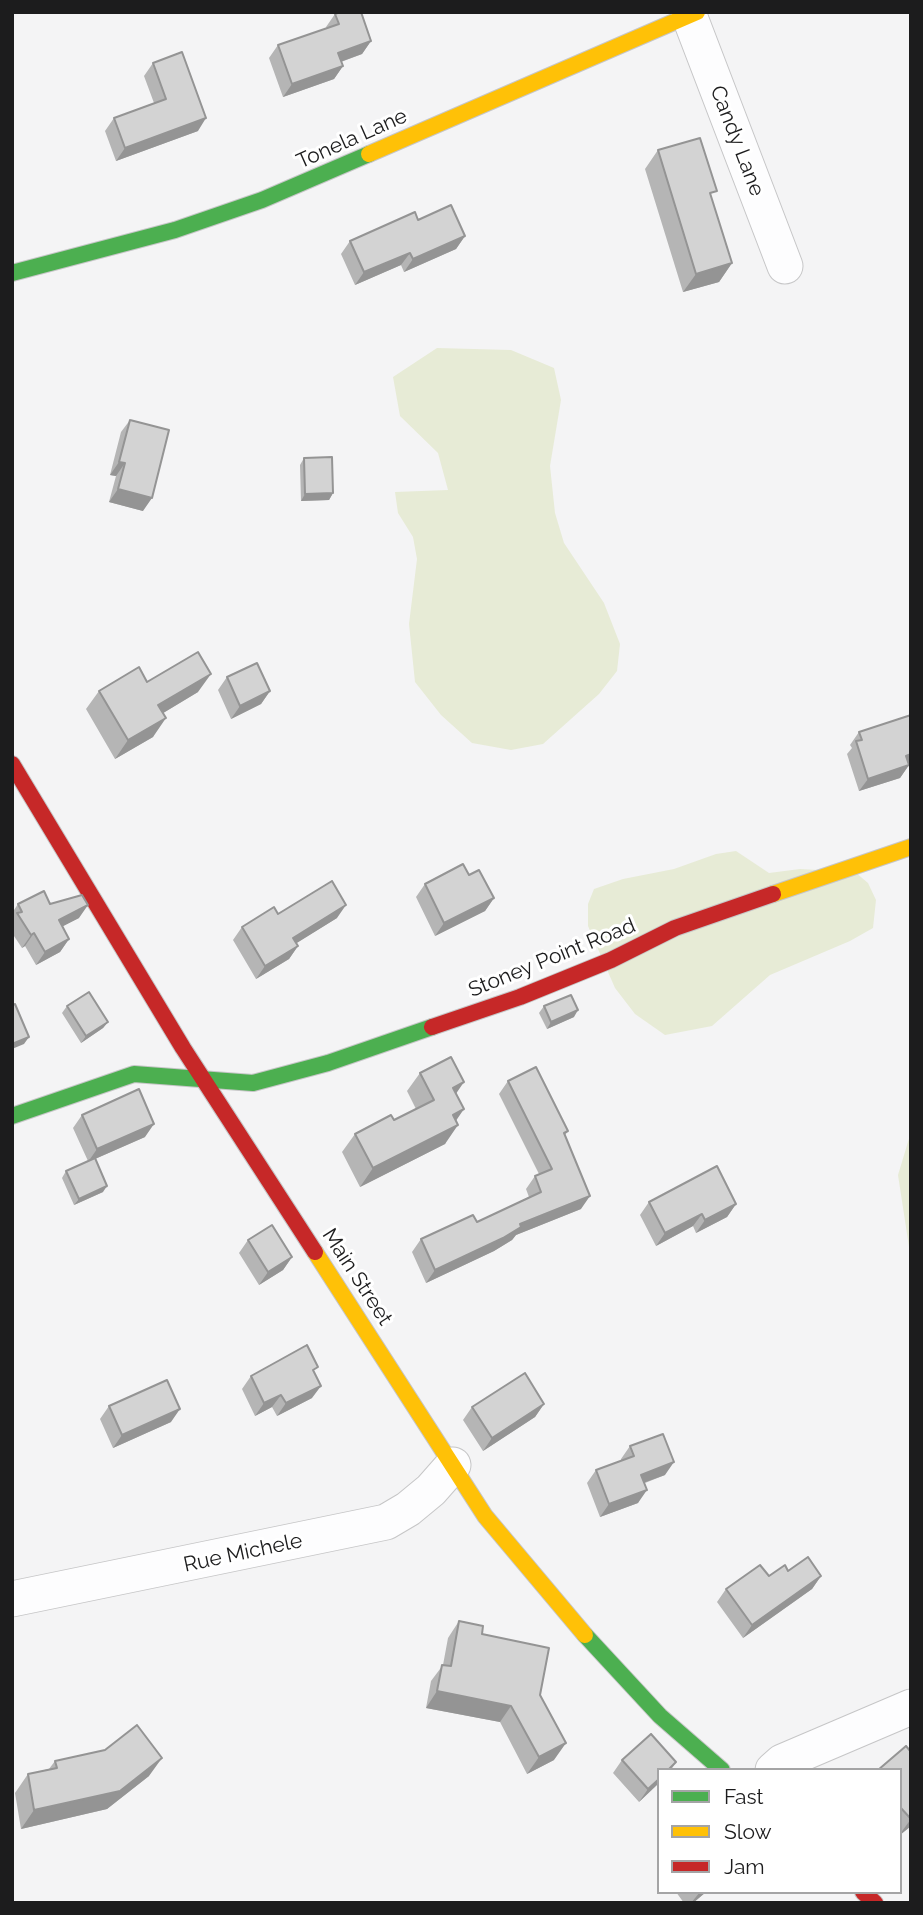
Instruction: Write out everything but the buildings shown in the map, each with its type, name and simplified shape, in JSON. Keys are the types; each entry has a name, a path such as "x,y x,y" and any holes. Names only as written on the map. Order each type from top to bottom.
{"street":[{"name":"Candy Lane","path":"693,14 785,266"},
{"name":"Tonela Lane","path":"12,272 175,230 262,200 693,14"},
{"name":"Main Street","path":"12,764 183,1048 485,1516 552,1599 660,1716 720,1768"},
{"name":"Stoney Point Road","path":"12,1116 134,1074 204,1077 253,1083 392,1042 611,960 675,928 911,847"},
{"name":"Rue Michele","path":"12,1599 386,1522 408,1509 431,1490 453,1465"},
{"path":"775,1768 782,1762 911,1707"}],"green space":[{"path":"437,348 511,350 554,368 561,400 550,466 555,513 564,543 604,603 620,644 617,671 599,694 543,744 511,750 472,743 441,715 415,682 409,624 417,559 413,537 398,513 395,492 448,490 438,453 400,416 393,377"},
{"path":"736,851 769,873 800,869 855,872 868,883 876,900 873,928 850,941 770,975 712,1026 665,1035 635,1014 615,988 588,926 588,904 594,889 623,879 674,869 716,854"},
{"path":"911,1132 911,1260 898,1175"}],"traffic: fast":[{"path":"12,273 175,230 262,200 369,154"},
{"path":"12,1116 134,1074 253,1083 328,1063 432,1027"},
{"path":"585,1635 660,1716 720,1768"}],"traffic: slow":[{"path":"369,154 697,12"},
{"path":"773,894 911,847"},
{"path":"315,1252 485,1516 585,1635"}],"traffic: jam":[{"path":"12,764 183,1048 315,1252"},
{"path":"432,1027 520,997 611,960 675,928 773,894"},
{"path":"865,1894 875,1903"}]}
